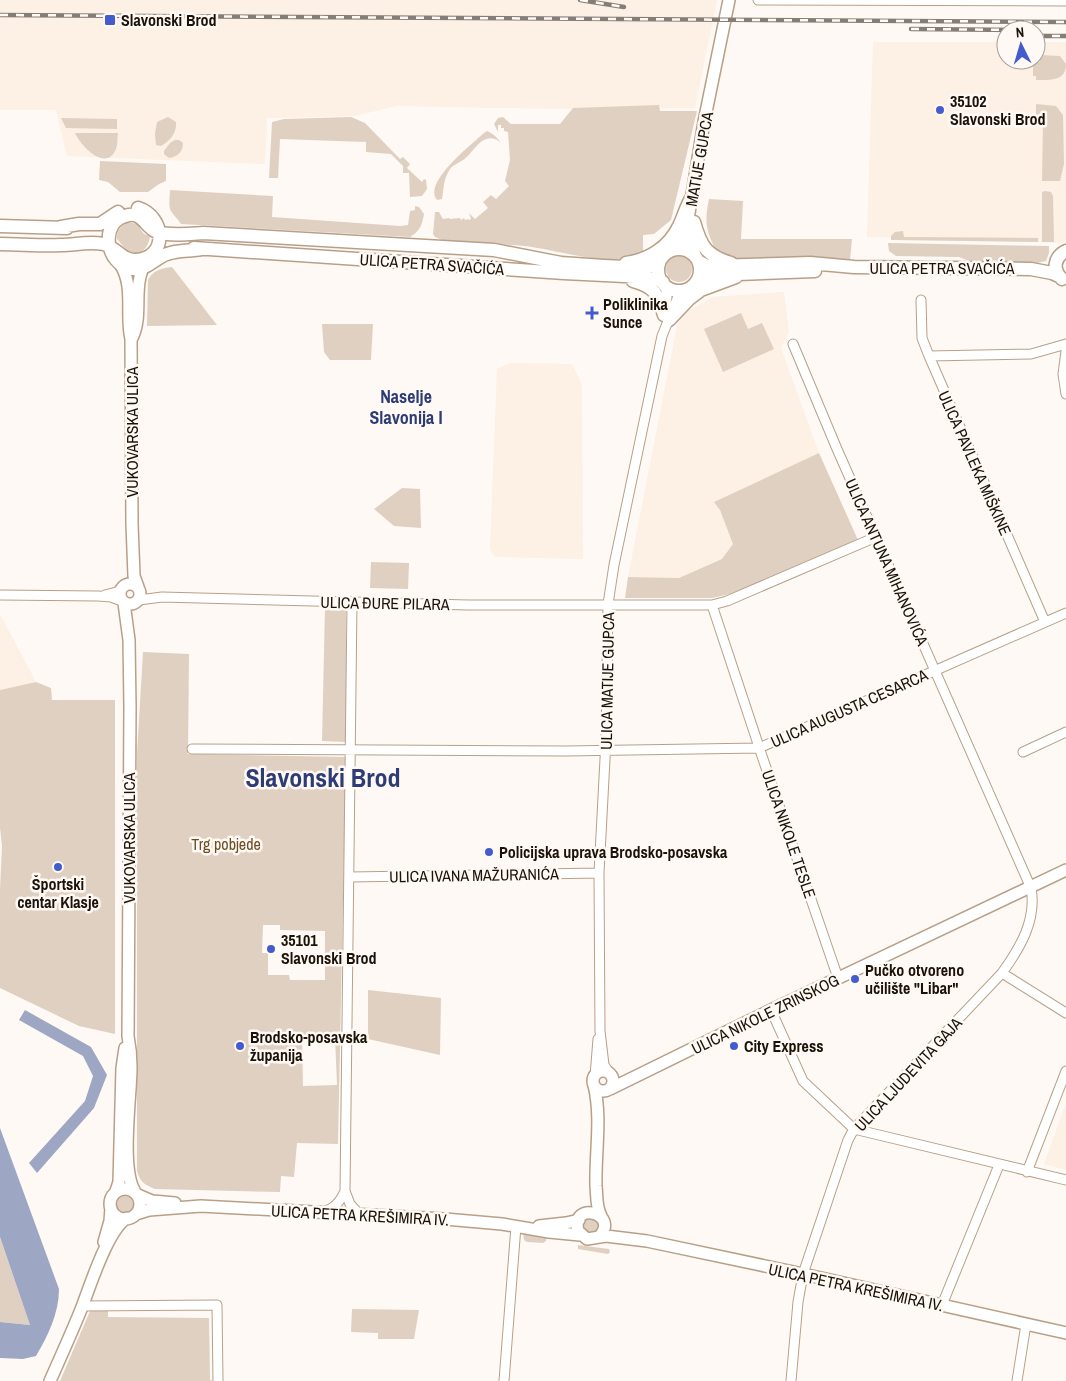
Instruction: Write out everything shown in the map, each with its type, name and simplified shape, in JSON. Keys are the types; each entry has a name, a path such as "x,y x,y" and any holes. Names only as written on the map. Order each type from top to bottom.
{"main road":[{"path":"709,101 729,0"},
{"name":"MATIJE GUPCA","path":"674,249 680,244 684,235 709,101"},
{"name":"MATIJE GUPCA","path":"696,258 692,243 694,222 709,143 709,101"},
{"path":"608,271 639,260 662,249 676,233 692,197"},
{"path":"61,227 79,224 100,224 119,212 138,208 148,213 159,228 160,240 152,253"},
{"path":"0,226 61,227 93,230 108,228 124,217 135,215 143,219 149,226 159,228"},
{"path":"608,271 650,287 656,294 666,318 701,290 726,282 742,270 708,252 702,244 694,222"},
{"path":"113,225 109,235 110,250 120,264 131,269 142,268 165,255 201,250"},
{"name":"ULICA PETRA SVAČIĆA","path":"159,228 203,233 494,250 652,278 664,284"},
{"path":"0,244 61,245 90,243 128,259 139,260 171,246 201,250"},
{"path":"674,249 685,250 696,258 700,273 698,279 690,288 677,290 664,284 658,270 664,255 674,249"},
{"name":"ULICA PETRA SVAČIĆA","path":"201,250 608,271 645,268 659,264"},
{"name":"VUKOVARSKA ULICA","path":"131,339 136,327 138,280 142,268 152,253"},
{"path":"1062,254 1055,267 1063,281"},
{"name":"ULICA PETRA SVAČIĆA","path":"1031,269 1046,265 1062,254"},
{"name":"ULICA PETRA SVAČIĆA","path":"696,258 707,266 742,270 827,271 854,267 1031,269 1052,273 1063,281"},
{"name":"VUKOVARSKA ULICA","path":"120,264 127,281 128,324 131,339 132,524 134,577 138,595 129,640 128,1036 131,1067 128,1170 130,1183 136,1194"},
{"name":"ULICA PETRA SVAČIĆA","path":"698,279 742,270"},
{"name":"VUKOVARSKA ULICA","path":"129,640 122,596 132,524"},
{"path":"128,584 138,595 131,605 122,596 128,584"},
{"name":"ULICA NIKOLE ZRINSKOG","path":"609,1090 771,1010 1066,870"},
{"name":"VUKOVARSKA ULICA","path":"116,1192 119,1182 122,1068 128,1036"},
{"name":"ULICA NIKOLE ZRINSKOG","path":"610,1074 622,1076 654,1067"},
{"path":"603,1071 610,1074 613,1083 609,1090 598,1090 594,1081 603,1071"},
{"name":"ULICA MATIJE GUPCA","path":"594,1081 598,1129"},
{"name":"ULICA MATIJE GUPCA","path":"602,1218 598,1207 596,1171 598,1129 602,1104 609,1090"},
{"name":"ULICA MATIJE GUPCA","path":"581,1217 588,1206 596,1171"},
{"path":"50,1381 98,1266 116,1229 140,1205 136,1194 126,1188 116,1192 111,1199 110,1221 98,1266"},
{"name":"ULICA PETRA KREŠIMIRA IV.","path":"136,1194 152,1201 201,1206 446,1219 580,1234"},
{"name":"ULICA PETRA KREŠIMIRA IV.","path":"131,1216 149,1210 201,1206"},
{"path":"111,1208 117,1216 131,1216"},
{"path":"593,1212 602,1218 604,1229 599,1237 591,1240 583,1238 577,1227 581,1217 593,1212"},
{"name":"ULICA PETRA KREŠIMIRA IV.","path":"518,1226 550,1225 581,1217"},
{"name":"ULICA PETRA KREŠIMIRA IV.","path":"602,1218 614,1227 646,1241"},
{"name":"ULICA PETRA KREŠIMIRA IV.","path":"599,1237 612,1236 646,1241 1066,1333"}],"street":[{"path":"758,0 1066,1"},
{"name":"ULICA MATIJE GUPCA","path":"610,1074 604,1065 600,1031 599,873 606,751 608,604 614,565 666,318 667,297 664,284"},
{"name":"ULICA MATIJE GUPCA","path":"666,318 684,290"},
{"name":"ULICA PAVLEKA MIŠKINE","path":"921,300 922,338 928,356 1045,622"},
{"name":"ULICA ANTUNA MIHANOVIĆA","path":"793,344 1031,888"},
{"path":"928,356 1031,354 1066,344"},
{"path":"1066,351 1063,374 1066,394"},
{"name":"ULICA ĐURE PILARA","path":"138,595 468,605 712,605 727,601 876,537"},
{"path":"0,595 98,596 111,598 122,596"},
{"path":"352,602 345,1191 350,1204 360,1215"},
{"name":"ULICA NIKOLE TESLE","path":"712,605 838,978"},
{"name":"ULICA AUGUSTA CESARCA","path":"350,750 606,751 759,748 1066,612"},
{"path":"1023,752 1066,732"},
{"path":"192,749 350,750"},
{"name":"ULICA IVANA MAŽURANIĆA","path":"348,877 599,873"},
{"name":"ULICA LJUDEVITA GAJA","path":"791,1381 798,1302 803,1274 848,1140 854,1129 1002,973 1017,953 1026,933 1032,906 1031,888"},
{"path":"1002,973 1066,1013"},
{"path":"771,1010 803,1081 854,1129 1066,1180"},
{"name":"ULICA MATIJE GUPCA","path":"594,1081 600,1031"},
{"path":"1027,1172 1066,1071"},
{"path":"942,1305 999,1165"},
{"path":"321,1213 338,1203 345,1191"},
{"path":"504,1381 518,1226"},
{"path":"82,1306 217,1305 218,1381"},
{"path":"1016,1381 1026,1324"}],"shaded area":[{"path":"0,0 717,0 695,108 556,109 397,106 354,116 267,118 265,164 67,156 56,110 0,110"},
{"path":"873,42 996,42 996,70 1046,70 1046,42 1066,42 1066,243 867,237"},
{"path":"784,292 789,332 781,348 819,453 714,502 720,510 733,544 722,559 679,578 628,577 679,316 713,297"},
{"path":"510,363 572,364 582,385 583,559 495,557 490,549 497,369"},
{"path":"0,614 36,682 0,690"},
{"path":"1066,1103 1066,1170 1044,1164"}],"green space":[{"path":"1046,55 1060,56 1066,64 1063,74 1056,79 1036,80 1036,76 1033,76 1033,70 1046,70"},
{"path":"1036,104 1056,106 1063,115 1064,164 1060,181 1042,181 1043,119 1036,119"},
{"path":"659,105 660,111 697,111 671,220 654,234 643,235 643,254 629,258 599,259 524,246 447,242 435,237 433,234 435,212 439,212 443,219 460,218 461,220 464,218 469,220 471,219 469,213 475,219 488,208 483,202 491,195 496,199 509,186 505,181 510,160 508,132 501,128 501,125 498,125 498,132 494,124 498,118 503,117 511,124 560,124 573,108"},
{"path":"168,117 176,122 174,133 161,146 156,145 157,122"},
{"path":"351,117 365,123 400,159 403,157 410,164 407,168 422,182 424,179 426,180 427,189 422,196 410,197 409,173 403,173 403,166 391,154 366,152 366,142 280,139 278,178 269,178 272,122 284,119"},
{"path":"61,118 117,119 117,129 66,128"},
{"path":"487,131 498,139 502,145 504,151 499,141 490,138 485,139 467,157 450,169 445,180 442,199 437,200 434,193 436,184 442,174 450,164"},
{"path":"75,133 118,133 116,149 112,156 100,158 82,144"},
{"path":"175,140 183,143 182,149 177,155 169,158 164,154 164,151"},
{"path":"100,161 166,164 166,181 148,192 120,192 108,182 99,180"},
{"path":"170,190 273,196 272,217 400,226 408,225 410,211 415,210 415,206 419,207 424,214 420,227 410,237 181,224 170,209"},
{"path":"1042,192 1051,192 1053,196 1054,242 1042,242"},
{"path":"709,199 743,201 741,239 852,239 850,260 844,262 737,261 717,253 707,227"},
{"path":"127,222 137,224 144,234 150,236 146,248 140,253 136,254 128,251 117,239 118,231"},
{"path":"903,231 904,237 1038,238 1038,242 891,240 891,236 895,232"},
{"path":"888,243 1049,246 1049,253 1046,261 1037,263 972,262 959,257 896,256 889,251"},
{"path":"679,256 688,260 692,269 688,278 679,282 670,278 666,269 670,260"},
{"path":"172,267 218,325 147,326 148,280 158,270"},
{"path":"741,313 748,329 762,323 774,349 723,372 704,329"},
{"path":"322,324 373,324 371,360 330,360 324,352"},
{"path":"819,453 858,540 730,594 712,598 625,598 628,577 679,578 722,559 733,544 720,510 714,502"},
{"path":"402,488 420,489 421,528 394,526 374,509"},
{"path":"371,562 409,563 408,589 370,588"},
{"path":"325,607 346,608 346,742 322,741"},
{"name":"Trg pobjede","path":"143,652 189,654 188,754 346,757 338,1144 297,1143 294,1177 281,1176 280,1192 155,1189 143,1183 138,1175 137,753","holes":["263,925 280,925 280,930 325,931 325,980 290,980 289,975 268,975 268,953 262,953","335,1037 337,1085 303,1086 302,1038"]},
{"name":"Športski centar Klasje","path":"36,682 51,688 52,700 115,700 115,1034 79,1026 0,988 2,846 0,828 0,690"},
{"path":"368,990 441,998 440,1055 368,1039"},
{"path":"125,1193 132,1196 135,1203 132,1210 125,1213 118,1210 115,1203 118,1196"},
{"path":"591,1218 599,1226 591,1234 583,1226"},
{"path":"523,1233 547,1236 546,1241 543,1243 527,1242 524,1240"},
{"path":"0,1237 30,1325 0,1322"},
{"path":"578,1245 609,1249 610,1252 608,1254 578,1249"},
{"path":"352,1309 419,1310 414,1339 378,1339 378,1333 351,1332"},
{"path":"90,1311 108,1311 108,1317 209,1318 210,1380 213,1381 60,1381"}],"water":[{"path":"25,1010 91,1047 107,1075 94,1108 37,1173 29,1163 85,1101 93,1076 83,1056 19,1020"},
{"path":"0,1128 59,1289 55,1315 45,1340 36,1356 23,1359 0,1358 0,1322 30,1325 0,1237"}],"railway":[{"path":"580,0 624,7"},
{"path":"0,15 1066,22"},
{"path":"911,29 996,30"},
{"path":"1046,36 1066,36"}],"place":[{"name":"Slavonski Brod","path":"110,20"},
{"name":"35102 Slavonski Brod","path":"940,110"},
{"name":"Poliklinika Sunce","path":"592,313"},
{"name":"Policijska uprava Brodsko-posavska","path":"489,852"},
{"name":"Športski centar Klasje","path":"58,867"},
{"name":"35101 Slavonski Brod","path":"271,949"},
{"name":"Pučko otvoreno učilište \"Libar\"","path":"855,979"},
{"name":"Brodsko-posavska županija","path":"240,1046"},
{"name":"City Express","path":"734,1046"}],"district":[{"name":"Naselje Slavonija I","path":"406,406"},
{"name":"Slavonski Brod","path":"323,777"}]}
